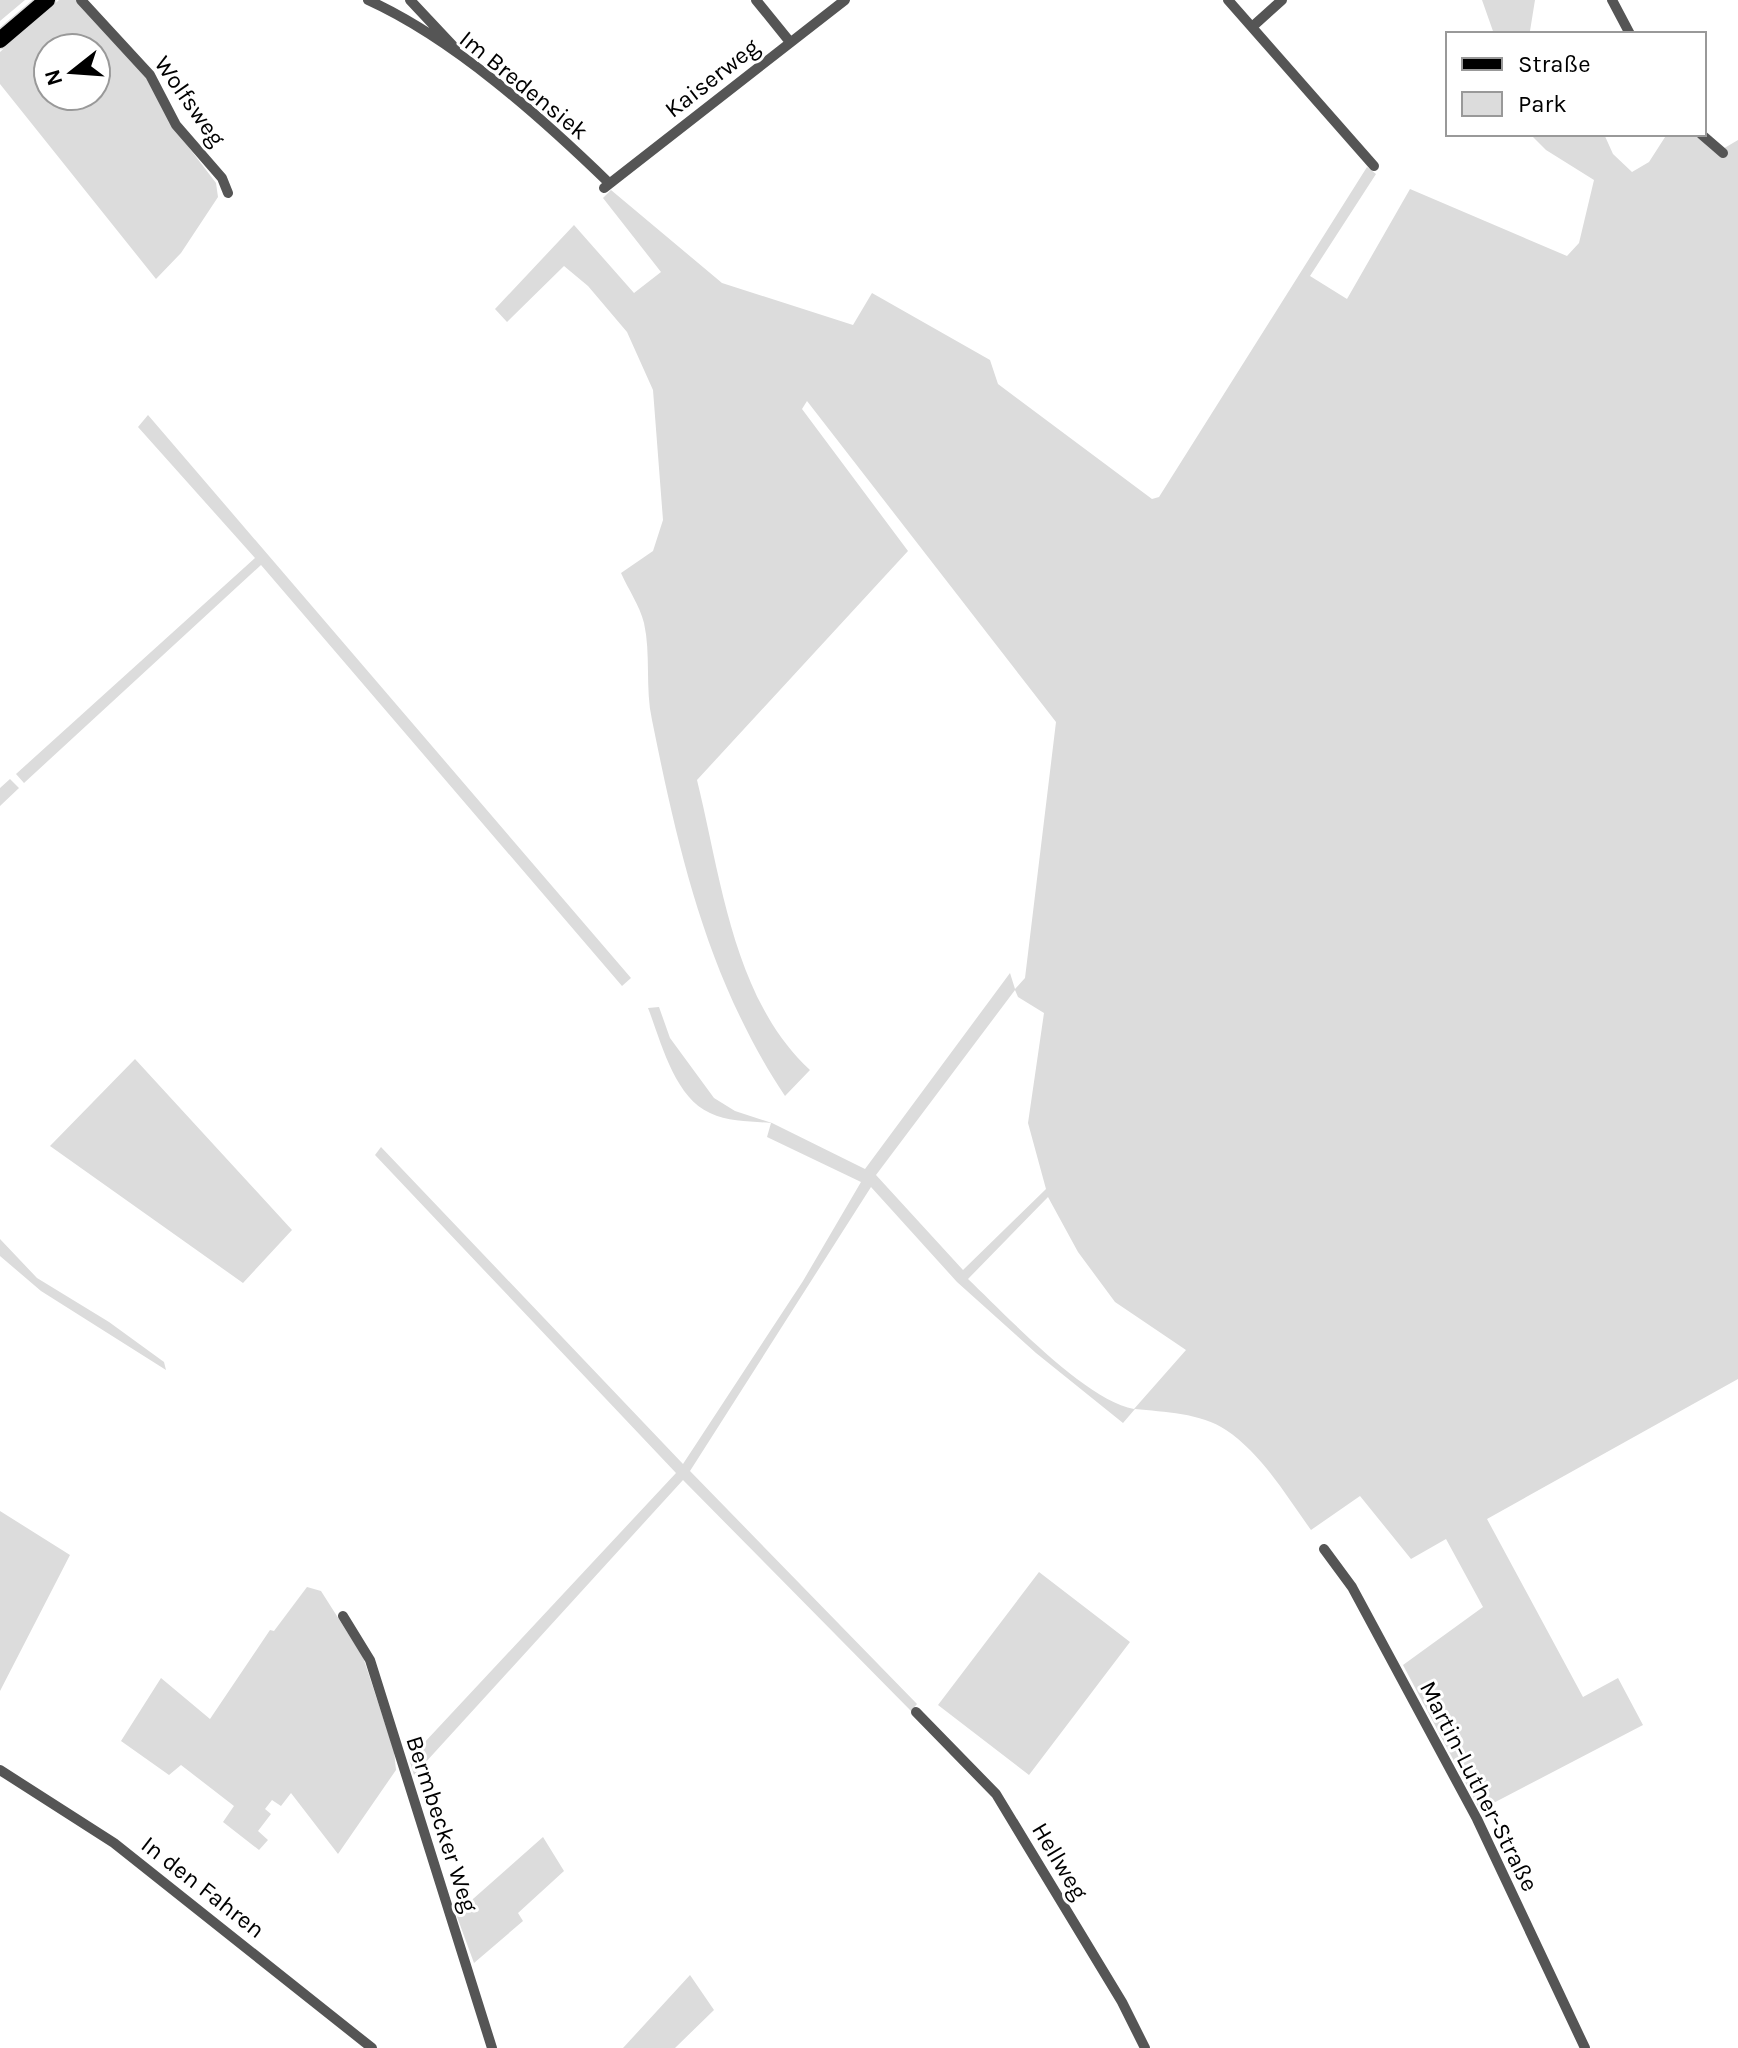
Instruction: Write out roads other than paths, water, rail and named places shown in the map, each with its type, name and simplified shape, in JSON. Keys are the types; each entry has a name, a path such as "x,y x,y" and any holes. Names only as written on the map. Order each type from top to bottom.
{"main road":[{"path":"0,40 47,0"}],"street":[{"name":"Wolfsweg","path":"81,0 150,75 176,125 222,178 228,193"},
{"name":"Im Bredensiek","path":"368,0 459,52 565,140 607,186"},
{"path":"410,0 459,52"},
{"path":"756,0 790,42"},
{"name":"Kaiserweg","path":"607,186 845,0"},
{"path":"1228,0 1374,166"},
{"path":"1252,27 1282,0"},
{"path":"1612,0 1629,32"},
{"path":"1703,136 1723,153"},
{"name":"Martin-Luther-Straße","path":"1324,1549 1352,1587 1477,1819 1585,2048"},
{"name":"Bermbecker Weg","path":"343,1616 370,1660 492,2048"},
{"name":"Hellweg","path":"916,1712 996,1794 1122,2002 1145,2048"},
{"name":"In den Fahren","path":"0,1770 114,1843 372,2048"}]}
